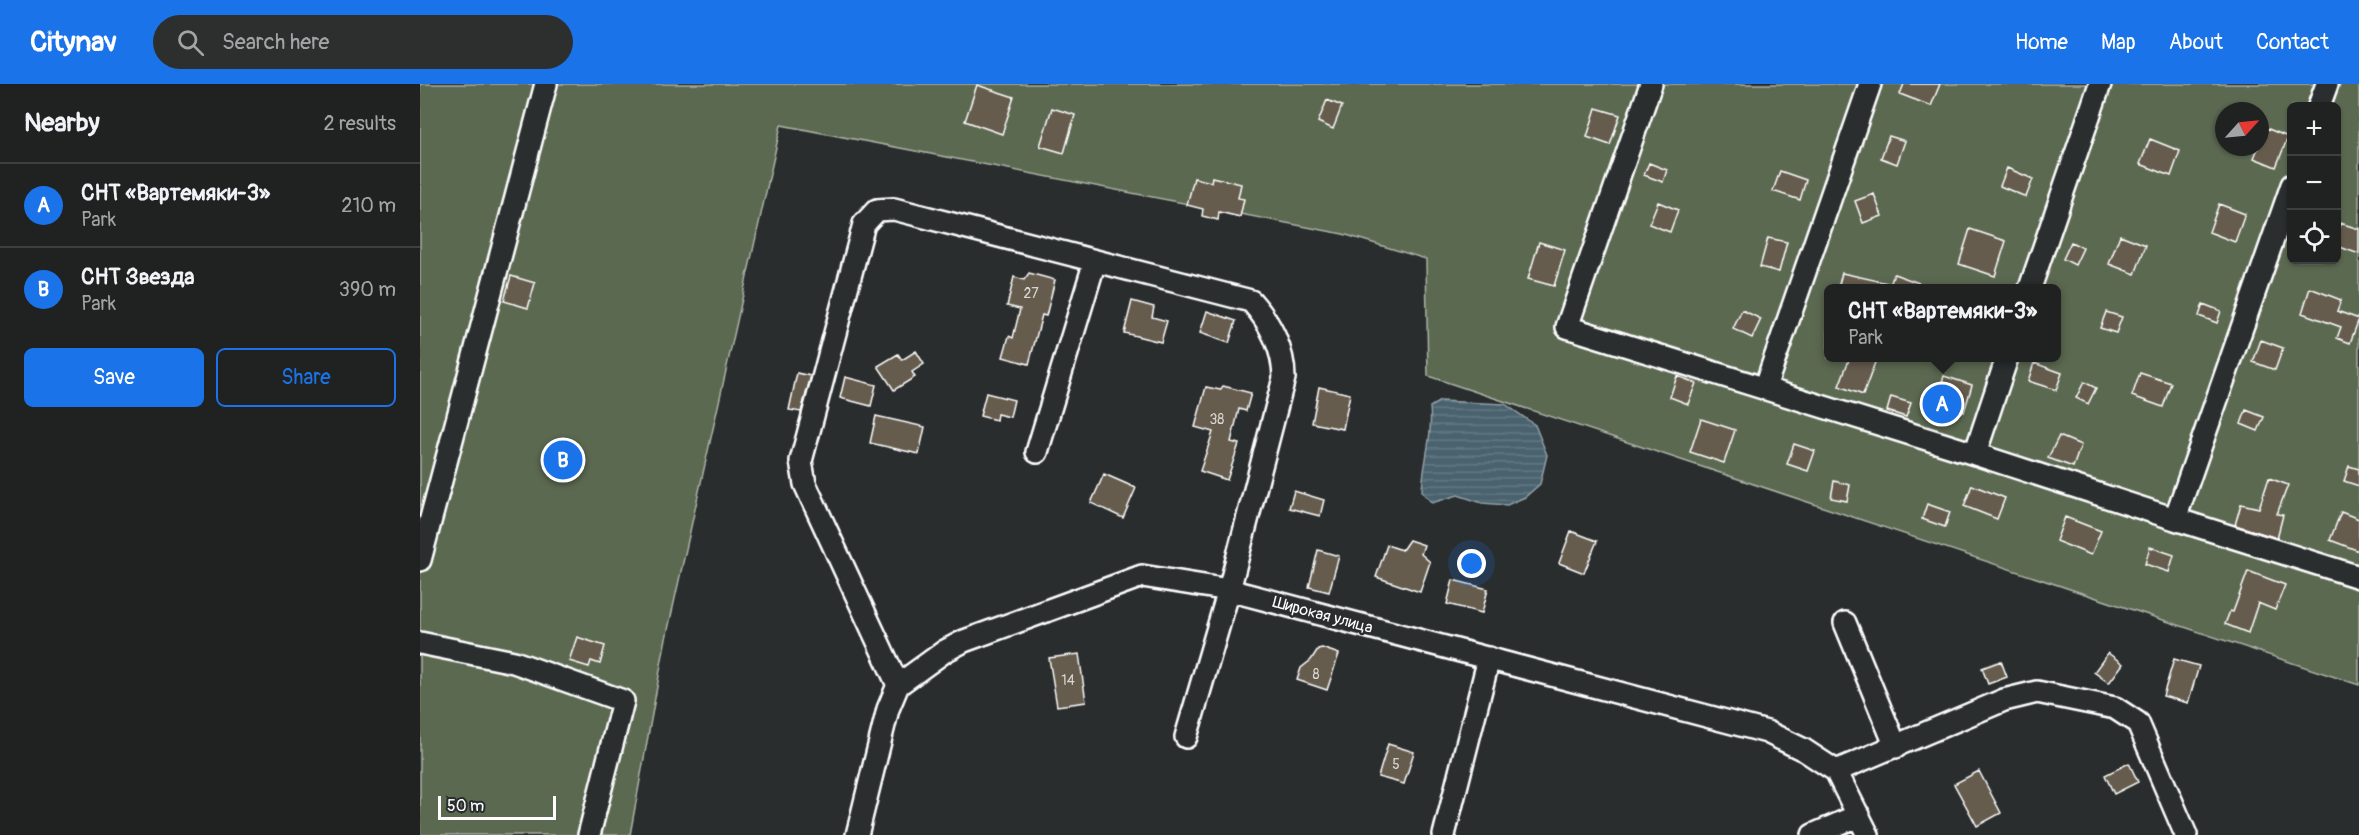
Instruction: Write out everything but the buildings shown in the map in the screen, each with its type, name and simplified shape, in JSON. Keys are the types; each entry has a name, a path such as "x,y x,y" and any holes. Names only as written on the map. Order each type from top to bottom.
{"street":[{"path":"420,560 546,84"},
{"path":"1651,84 1567,327 1766,387 2359,577"},
{"path":"1766,387 1869,84"},
{"path":"2031,284 2100,84"},
{"path":"2320,102 2327,84"},
{"path":"2175,519 2287,199"},
{"path":"857,835 888,709 898,685 805,484 801,461 864,224 877,210 894,209 1251,301 1263,314 1284,360 1284,378 1229,590 1186,737"},
{"path":"1037,452 1095,261"},
{"path":"1975,454 2005,362"},
{"name":"Широкая улица","path":"898,685 964,641 1123,581 1142,576 1229,590 1767,732 1804,750 1836,771 1868,835"},
{"path":"1845,623 1896,747"},
{"path":"420,643 514,662 623,701 589,835"},
{"path":"1444,835 1489,658"},
{"path":"1836,771 2004,700 2037,692 2115,708 2138,723 2186,835"},
{"path":"1813,835 1859,815"}],"green space":[{"path":"420,84 2359,84 2359,685 1428,376 1426,259 1343,234 781,125 665,643 630,835 420,835"}],"water":[{"path":"1440,401 1505,404 1535,425 1547,455 1540,484 1525,497 1507,505 1482,503 1458,495 1432,503 1422,492 1430,429 1430,407"}],"place":[{"name":"СНТ «Вартемяки-3»","path":"1942,404"},
{"name":"СНТ Звезда","path":"563,460"}]}
